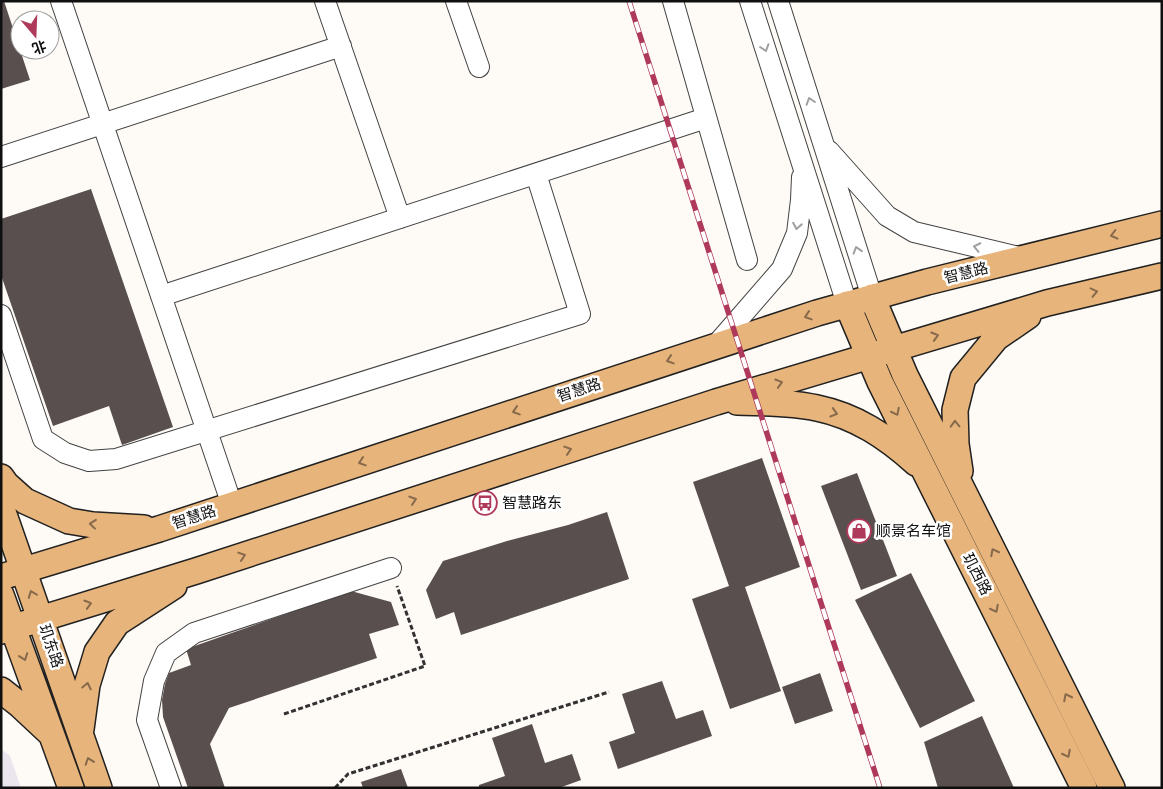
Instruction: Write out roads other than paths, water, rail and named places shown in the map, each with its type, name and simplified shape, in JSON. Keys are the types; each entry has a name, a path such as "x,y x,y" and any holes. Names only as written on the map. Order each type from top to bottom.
{"main road":[{"name":"智慧路","path":"12,574 159,529 716,345 847,304 1162,224"},
{"path":"7,629 196,571 716,402 1047,303 1162,276"},
{"path":"872,297 893,349 1112,788"},
{"path":"963,490 956,444 955,410 963,378 996,338 1047,303"},
{"name":"玑西路","path":"847,304 868,356 1084,788"},
{"path":"716,402 792,404 818,408 844,416 869,427 926,471"},
{"path":"1,477 25,501 69,521 92,525 159,529"},
{"name":"玑东路","path":"1,506 12,574 41,619 98,788"},
{"path":"80,734 87,685 97,652 116,623 196,571"},
{"name":"玑东路","path":"1,595 7,629 54,736 71,788"},
{"path":"1,690 54,736"}],"street":[{"path":"61,1 232,505"},
{"path":"325,1 400,218"},
{"path":"456,1 479,68"},
{"path":"673,1 748,260"},
{"path":"750,1 847,304"},
{"path":"778,1 872,297"},
{"path":"1,157 341,46"},
{"path":"161,296 706,118"},
{"path":"826,148 887,216 914,232 1024,258"},
{"path":"716,345 782,269 797,233 801,200 802,160"},
{"path":"1,315 43,439 65,454 89,461 116,459 580,314 536,174"},
{"path":"171,788 147,720 154,681 166,653 194,633 391,568"}],"railway":[{"path":"629,1 880,788"}],"place":[{"name":"智慧路东","path":"485,503"},
{"name":"顺景名车馆","path":"859,531"}]}
